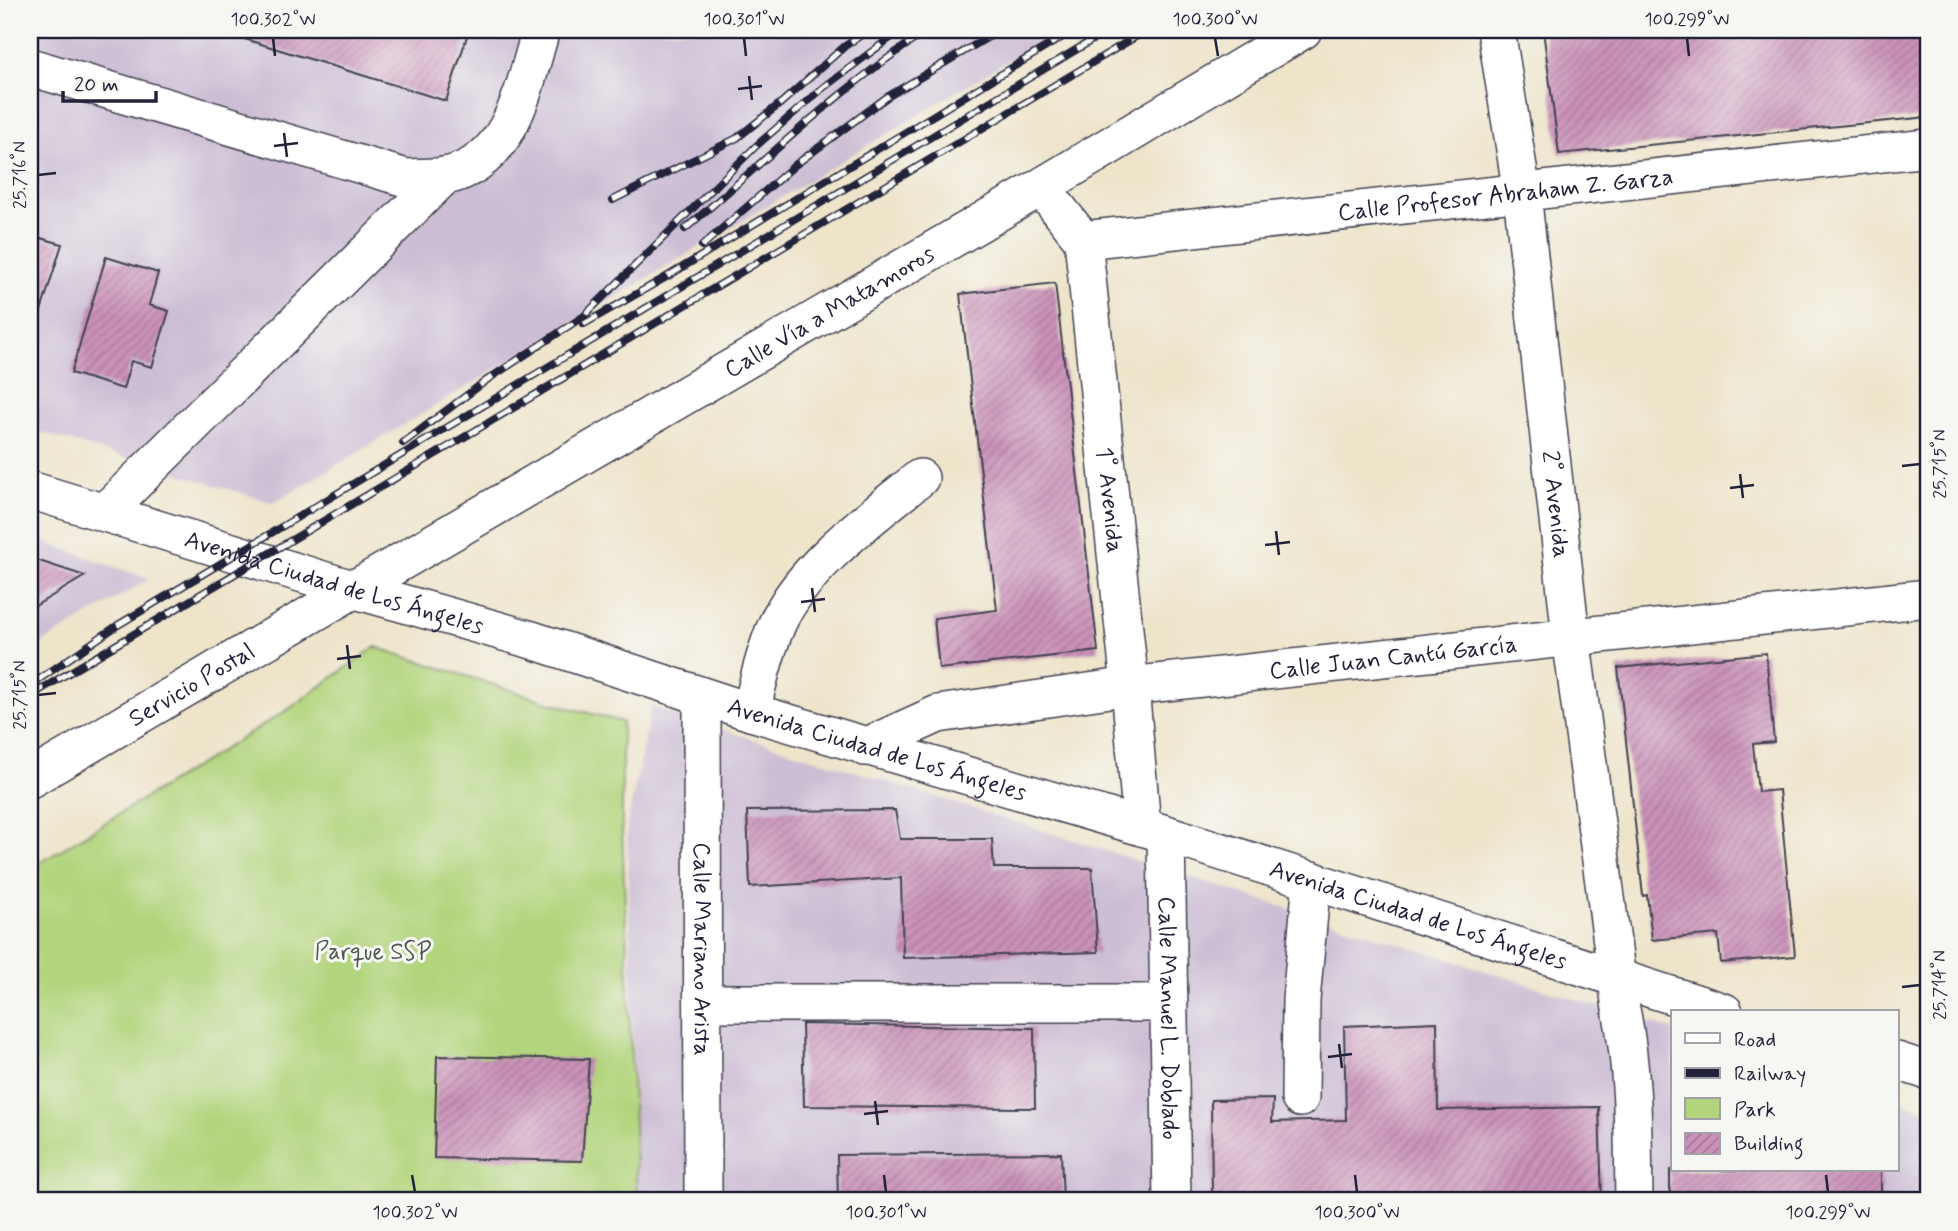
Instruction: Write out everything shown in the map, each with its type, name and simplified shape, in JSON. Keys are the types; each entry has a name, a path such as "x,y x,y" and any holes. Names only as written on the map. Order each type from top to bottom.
{"street":[{"path":"30,67 406,178 444,176 475,166 495,149 507,129 523,90 541,30"},
{"name":"Calle Vía a Matamoros","path":"352,589 1041,187 1303,30"},
{"name":"2° Avenida","path":"1496,30 1522,193 1571,637 1632,1085 1634,1201"},
{"name":"Calle Profesor Abraham Z. Garza","path":"1083,240 1928,148"},
{"path":"105,512 444,176"},
{"path":"1041,187 1083,240"},
{"name":"1° Avenida","path":"1083,240 1130,685 1154,830"},
{"path":"751,712 765,655 778,621 803,582 856,529 920,478"},
{"name":"Avenida Ciudad de Los Ángeles","path":"30,490 352,589 531,640 702,697 865,747 1154,830 1718,1010"},
{"name":"Servicio Postal","path":"30,779 352,589"},
{"name":"Calle Juan Cantú García","path":"865,747 938,714 1130,685 1928,598"},
{"name":"Calle Mariano Arista","path":"702,697 703,1201"},
{"name":"Calle Manuel L. Doblado","path":"1154,830 1168,1003 1172,1201"},
{"path":"1300,1098 1301,1000 1312,880"},
{"path":"703,1003 1168,1003"},
{"path":"1898,1061 1928,1055"},
{"path":"1898,1061 1928,1071"}],"shaded area":[{"path":"30,30 1059,30 274,503 30,429"},
{"path":"30,537 149,579 30,650"},
{"path":"651,707 1671,1029 1671,1172 1898,1172 1898,1101 1928,1111 1928,1201 637,1201 627,826"}],"green space":[{"name":"Parque SSP","path":"375,647 551,703 622,722 622,830 637,1201 30,1201 30,869 289,709"}],"building":[{"path":"236,30 469,30 446,101 235,36"},
{"path":"1543,30 1928,30 1928,117 1559,154"},
{"path":"30,235 62,244 35,330 30,329"},
{"path":"106,257 158,273 149,305 169,311 152,367 131,361 123,389 71,373"},
{"path":"1055,283 1098,651 939,669 934,618 997,610 960,294"},
{"path":"30,558 85,576 30,609"},
{"path":"1766,653 1774,742 1753,744 1758,792 1779,790 1795,956 1721,963 1718,934 1652,940 1647,895 1643,896 1618,668"},
{"path":"895,810 900,839 992,839 994,868 1092,868 1098,952 903,958 901,878 750,887 747,811"},
{"path":"1437,1022 1438,1110 1599,1107 1602,1201 1212,1201 1211,1100 1273,1099 1272,1122 1346,1120 1344,1026"},
{"path":"802,1024 1034,1028 1035,1108 804,1106"},
{"path":"437,1056 589,1059 582,1161 434,1158"},
{"path":"1061,1153 1063,1201 838,1201 837,1155"},
{"path":"1670,1170 1881,1172 1881,1201 1670,1201"}],"railway":[{"path":"613,200 737,138 845,46 869,30"},
{"path":"403,443 487,380 584,316 756,146 824,87 901,30"},
{"path":"685,229 834,100 929,30"},
{"path":"702,246 795,165 887,97 1000,30"},
{"path":"584,324 1074,30"},
{"path":"38,680 118,625 1109,30"},
{"path":"30,696 1147,30"}]}
